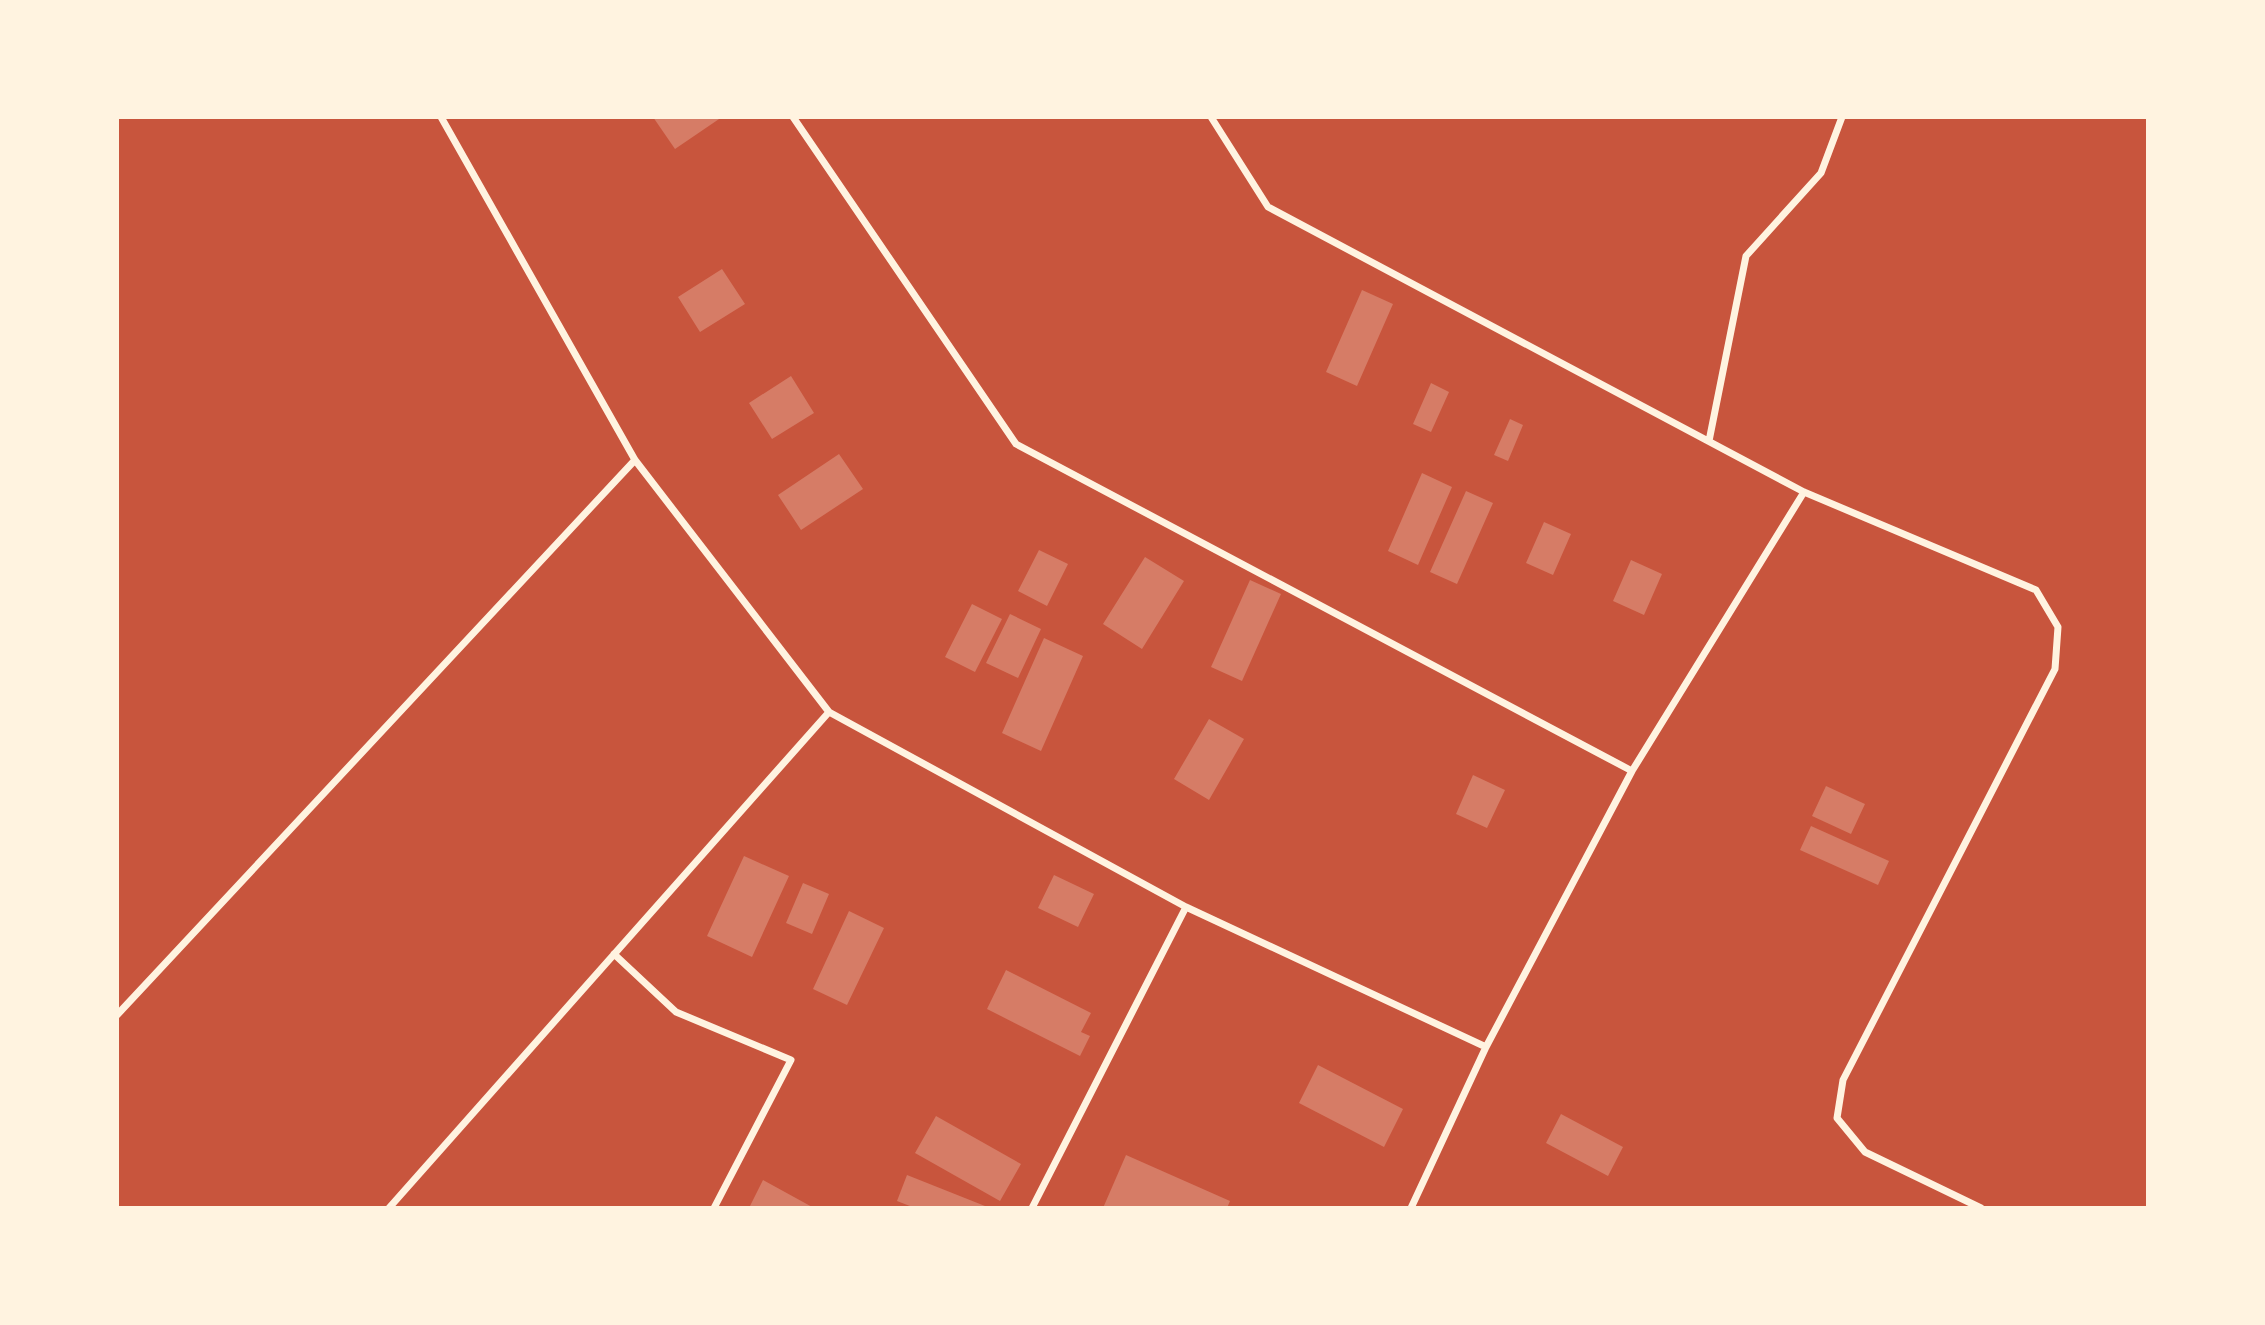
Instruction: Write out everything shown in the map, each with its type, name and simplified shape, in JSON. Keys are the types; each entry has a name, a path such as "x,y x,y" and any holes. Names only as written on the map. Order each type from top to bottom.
{"street":[{"path":"441,117 635,460 829,712 1186,907 1486,1048"},
{"path":"793,117 1017,444 1632,771"},
{"path":"1211,117 1268,207 1804,492 2036,590 2058,627 2055,669 1843,1080 1837,1118 1865,1152 1981,1208"},
{"path":"1709,442 1746,256 1821,173 1842,117"},
{"path":"117,1015 635,460"},
{"path":"1411,1208 1486,1048 1632,771 1804,492"},
{"path":"389,1208 829,712"},
{"path":"1032,1208 1186,907"},
{"path":"614,954 676,1012 791,1060 714,1208"}],"building":[{"path":"653,117 722,117 675,149"},
{"path":"722,269 745,304 700,332 678,297"},
{"path":"1362,290 1393,304 1357,386 1326,372"},
{"path":"791,376 814,413 772,439 749,403"},
{"path":"1431,383 1449,392 1431,432 1413,424"},
{"path":"1510,419 1523,425 1508,461 1494,455"},
{"path":"839,454 863,489 801,530 778,495"},
{"path":"1422,473 1452,487 1418,565 1388,551"},
{"path":"1466,491 1493,503 1457,584 1430,572"},
{"path":"1544,522 1571,534 1553,575 1526,563"},
{"path":"1039,550 1068,564 1047,606 1018,591"},
{"path":"1145,557 1184,581 1142,649 1103,624"},
{"path":"1631,560 1662,574 1644,615 1613,601"},
{"path":"1250,580 1281,594 1242,681 1211,667"},
{"path":"972,604 1002,619 975,672 945,657"},
{"path":"1010,614 1041,629 1018,678 986,663"},
{"path":"1044,638 1083,656 1041,751 1002,733"},
{"path":"1209,719 1244,739 1209,800 1174,779"},
{"path":"1473,775 1505,790 1487,828 1456,814"},
{"path":"1826,786 1865,804 1851,834 1812,816"},
{"path":"1811,826 1889,861 1878,885 1800,850"},
{"path":"744,856 789,876 752,957 707,936"},
{"path":"1054,875 1094,894 1078,927 1038,908"},
{"path":"803,883 829,894 812,934 786,923"},
{"path":"849,911 884,928 847,1005 813,989"},
{"path":"1006,970 1091,1013 1081,1032 1090,1036 1080,1056 987,1009"},
{"path":"1318,1065 1403,1109 1384,1147 1299,1103"},
{"path":"1561,1114 1623,1147 1608,1176 1546,1143"},
{"path":"936,1116 1021,1164 1000,1201 915,1153"},
{"path":"1126,1155 1230,1201 1227,1208 1103,1208"},
{"path":"907,1175 990,1208 915,1208 897,1201"},
{"path":"763,1180 814,1208 749,1208"}]}
